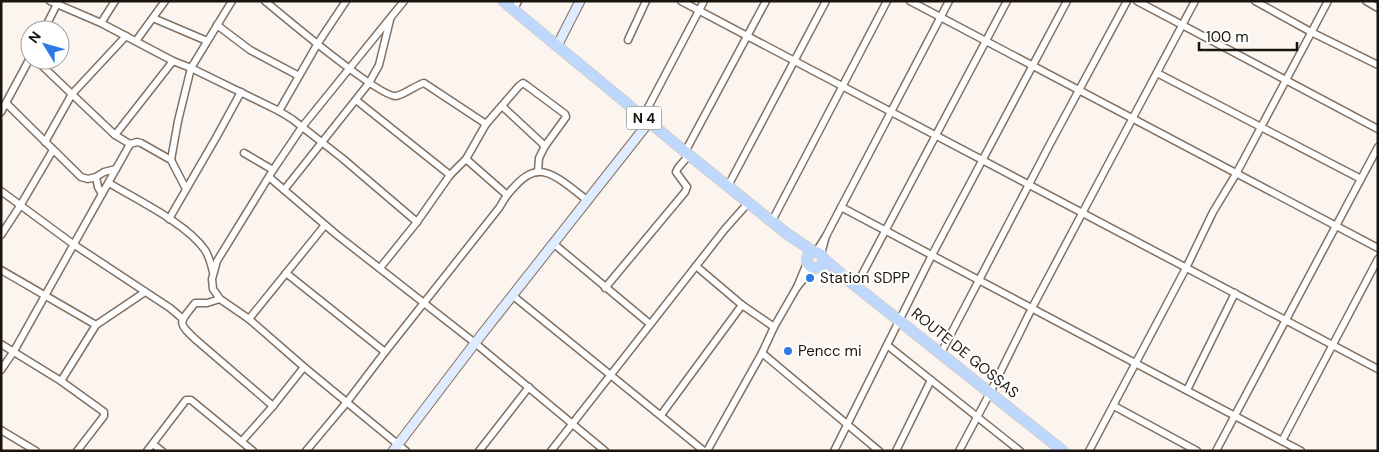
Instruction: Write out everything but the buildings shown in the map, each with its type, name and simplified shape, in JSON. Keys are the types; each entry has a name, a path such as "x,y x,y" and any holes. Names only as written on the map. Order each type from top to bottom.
{"main road":[{"name":"N 4","path":"503,1 516,6 557,46 687,154 749,202 815,259 852,283"},
{"name":"ROUTE DE GOSSAS","path":"852,283 1063,451"}],"street":[{"path":"50,1 101,23 279,111 302,126 417,222"},
{"path":"101,23 115,1"},
{"path":"136,41 165,1"},
{"path":"171,160 191,68 232,1"},
{"path":"265,1 349,68 389,94 397,96 424,83 486,124"},
{"path":"279,111 318,43 346,1"},
{"path":"404,1 302,126 216,262 212,279 213,289 220,299 248,319 347,402 395,447 406,451"},
{"path":"557,46 580,1"},
{"path":"628,40 646,1"},
{"path":"681,1 1378,369"},
{"path":"395,447 475,342 588,201 646,119 704,1"},
{"path":"605,288 685,192 687,187 676,172 766,1"},
{"path":"728,186 826,1"},
{"path":"772,221 887,1"},
{"path":"910,1 1378,248"},
{"path":"512,295 706,451 762,353 797,286 815,259 949,1"},
{"path":"852,283 886,230 1007,1"},
{"path":"834,451 932,255 1067,1"},
{"path":"941,353 1127,1"},
{"path":"1137,1 1378,129"},
{"path":"959,451 1032,308 1195,1"},
{"path":"1255,1 1311,32 1378,65"},
{"path":"1089,451 1186,268 1213,212 1236,174 1328,1"},
{"path":"1366,1 1378,8"},
{"path":"49,20 58,3"},
{"path":"153,18 208,40"},
{"path":"284,190 370,83 379,66 390,19"},
{"path":"217,25 256,54 299,76"},
{"path":"45,142 72,94 126,36"},
{"path":"116,135 173,60"},
{"path":"1,112 24,70"},
{"path":"47,70 116,135 130,144"},
{"path":"1157,73 1361,179"},
{"path":"380,268 417,222 450,175 466,159 486,124 523,83 565,114 566,117 545,146 539,158 538,172"},
{"path":"169,218 241,92"},
{"path":"356,100 450,175"},
{"path":"6,103 81,176 88,179 116,169"},
{"path":"502,106 545,146"},
{"path":"1,370 14,351 130,144 140,143 171,160 186,189"},
{"path":"1216,451 1378,147"},
{"path":"1,235 53,150"},
{"path":"244,153 273,170"},
{"path":"466,159 507,195"},
{"path":"306,451 500,208 516,184 528,175 538,172 549,174 561,180 588,201"},
{"path":"96,177 102,194"},
{"path":"269,177 326,225 475,342 605,451"},
{"path":"109,183 169,218 187,231 204,248 213,274"},
{"path":"1,191 73,244 170,308 183,319"},
{"path":"551,451 725,228 749,202"},
{"path":"842,207 1300,450"},
{"path":"248,319 326,225"},
{"path":"554,244 650,324"},
{"path":"1282,441 1378,259"},
{"path":"696,266 742,305 774,327"},
{"path":"1,270 96,326"},
{"path":"286,273 385,352"},
{"path":"61,381 96,326 145,292"},
{"path":"1187,390 1235,294"},
{"path":"220,299 207,303 195,303 183,319 183,328 273,406"},
{"path":"661,416 742,305"},
{"path":"1,344 61,381 104,412 104,416 77,451"},
{"path":"887,345 1020,451"},
{"path":"762,353 879,451"},
{"path":"242,442 304,367"},
{"path":"896,451 931,380"},
{"path":"479,451 529,388"},
{"path":"147,451 188,399 253,451"},
{"path":"1114,406 1197,451"},
{"path":"1,430 36,451"},
{"path":"153,444 162,451"}],"place":[{"name":"Station SDPP","path":"810,278"},
{"name":"Pencc mi","path":"788,351"}]}
